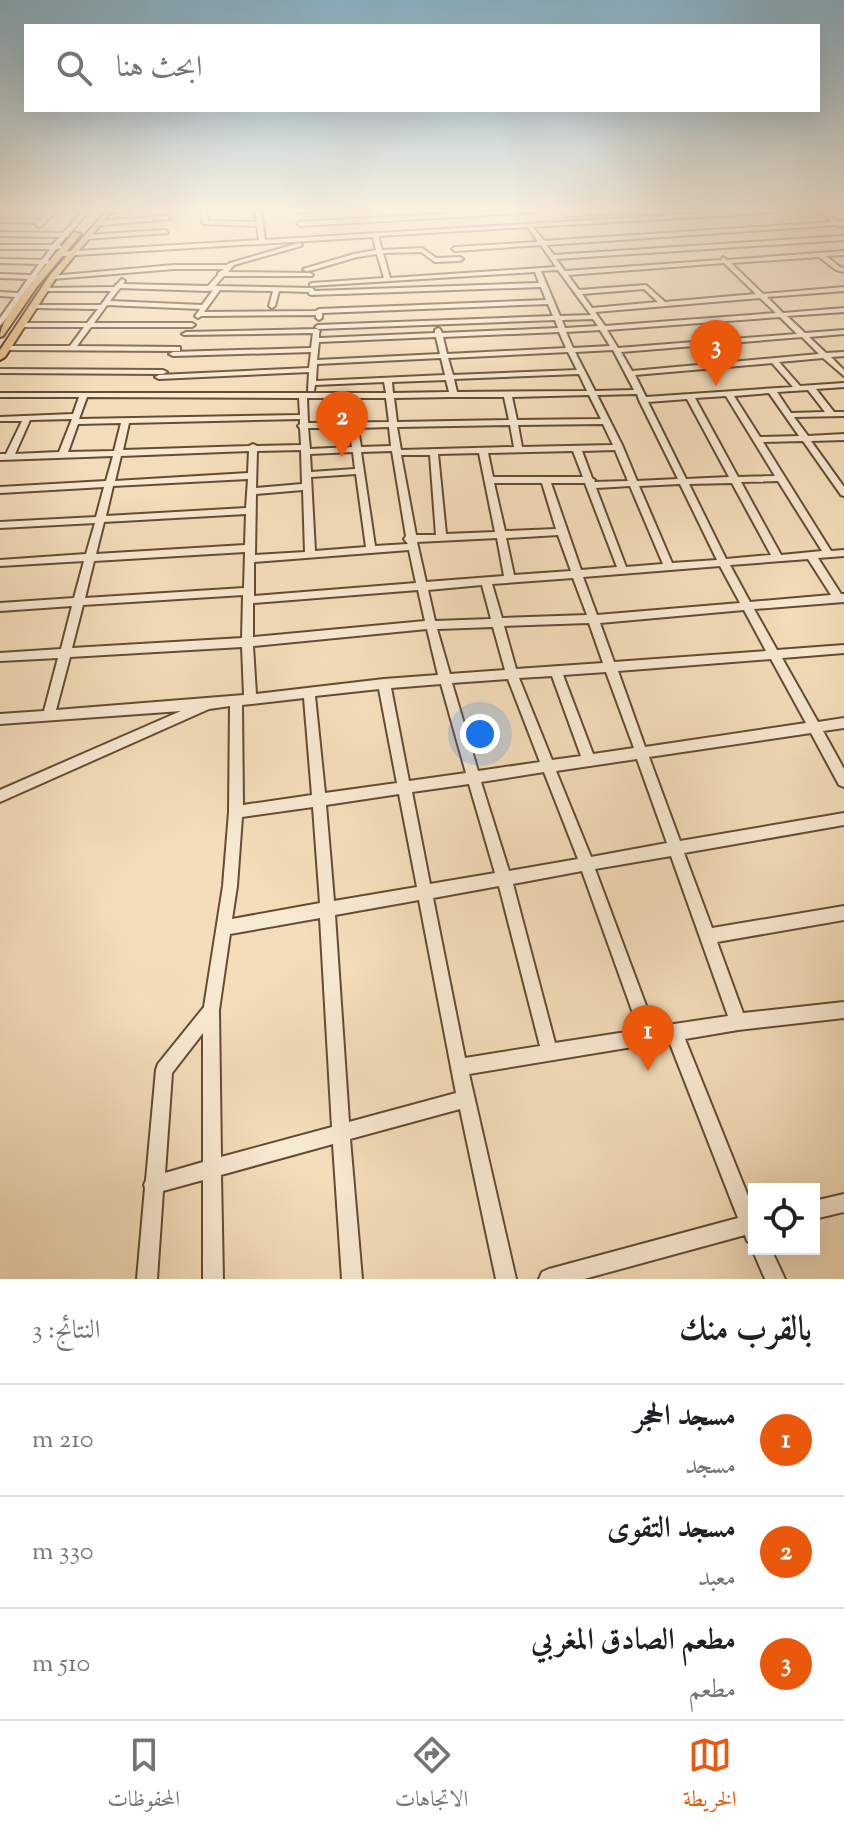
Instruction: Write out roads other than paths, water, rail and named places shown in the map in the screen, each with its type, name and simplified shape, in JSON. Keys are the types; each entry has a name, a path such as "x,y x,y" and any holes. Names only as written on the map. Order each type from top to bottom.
{"main road":[{"path":"1,328 8,310 24,295 42,270"},
{"path":"2,352 56,270"}],"street":[{"path":"53,277 155,270"},
{"path":"148,394 202,310 224,270"},
{"path":"220,274 315,270"},
{"path":"385,270 388,280"},
{"path":"465,270 467,275"},
{"path":"537,270 561,330 619,447 669,567"},
{"path":"311,289 388,280 587,270"},
{"path":"733,270 844,374"},
{"path":"563,271 630,373 747,608 844,781"},
{"path":"308,272 319,312 311,383 302,422 310,555"},
{"path":"72,348 127,273"},
{"path":"0,276 37,277"},
{"path":"424,278 454,396"},
{"path":"44,289 276,291 543,285"},
{"path":"578,292 646,287 663,304"},
{"path":"623,288 636,306"},
{"path":"317,333 557,319 636,306 844,289"},
{"path":"249,305 253,290"},
{"path":"272,306 276,291"},
{"path":"0,294 24,295"},
{"path":"32,306 105,305 319,312 550,302"},
{"path":"186,334 439,336 603,328 844,310"},
{"path":"712,321 732,341"},
{"path":"678,323 694,344"},
{"path":"21,325 192,325"},
{"path":"0,371 208,375 844,332"},
{"path":"208,375 229,333"},
{"path":"2,352 72,348 217,353 315,350"},
{"path":"630,373 844,354"},
{"path":"773,359 798,388"},
{"path":"311,383 581,372"},
{"path":"388,380 410,543 429,625 504,878 549,1051"},
{"path":"0,395 148,394 306,398 592,393 690,397 844,385"},
{"path":"810,387 832,415"},
{"path":"771,390 844,493"},
{"path":"729,394 829,555"},
{"path":"63,454 84,395"},
{"path":"508,395 519,451"},
{"path":"690,397 778,559"},
{"path":"789,415 844,414"},
{"path":"5,457 27,418"},
{"path":"0,419 353,424 607,421"},
{"path":"49,714 126,421"},
{"path":"353,424 371,550"},
{"path":"757,440 844,437"},
{"path":"5,457 253,447 434,452 619,447"},
{"path":"213,1279 211,1010 226,927 236,812 247,642 253,447"},
{"path":"577,449 623,571"},
{"path":"483,451 510,579"},
{"path":"434,452 441,537"},
{"path":"306,475 360,471"},
{"path":"0,490 251,476"},
{"path":"491,480 634,483 781,478"},
{"path":"546,480 738,1022"},
{"path":"252,491 306,487"},
{"path":"0,525 251,511"},
{"path":"0,563 91,558 310,555 371,550 441,537 562,532"},
{"path":"0,607 486,581 844,553"},
{"path":"0,657 247,642 429,625 595,619 841,599 812,557"},
{"path":"486,581 512,675 587,865 649,1036"},
{"path":"0,719 208,704 384,684 844,649"},
{"path":"556,672 588,759"},
{"path":"384,684 459,1067 506,1279"},
{"path":"309,692 329,909 339,1133 352,1279"},
{"path":"0,796 208,704"},
{"path":"236,812 844,723"},
{"path":"226,927 844,819"},
{"path":"709,936 844,913"},
{"path":"147,1279 164,1070 211,1010"},
{"path":"459,1067 738,1022 844,1010"},
{"path":"674,1032 748,1215"},
{"path":"153,1185 466,1099"},
{"path":"820,1209 844,1203"},
{"path":"549,1279 748,1228"},
{"path":"764,1255 775,1279"}],"place":[{"name":"مطعم الصادق المغربي","path":"716,386"},
{"name":"مسجد التقوى","path":"342,457"},
{"name":"مسجد الحجر","path":"648,1071"}]}
